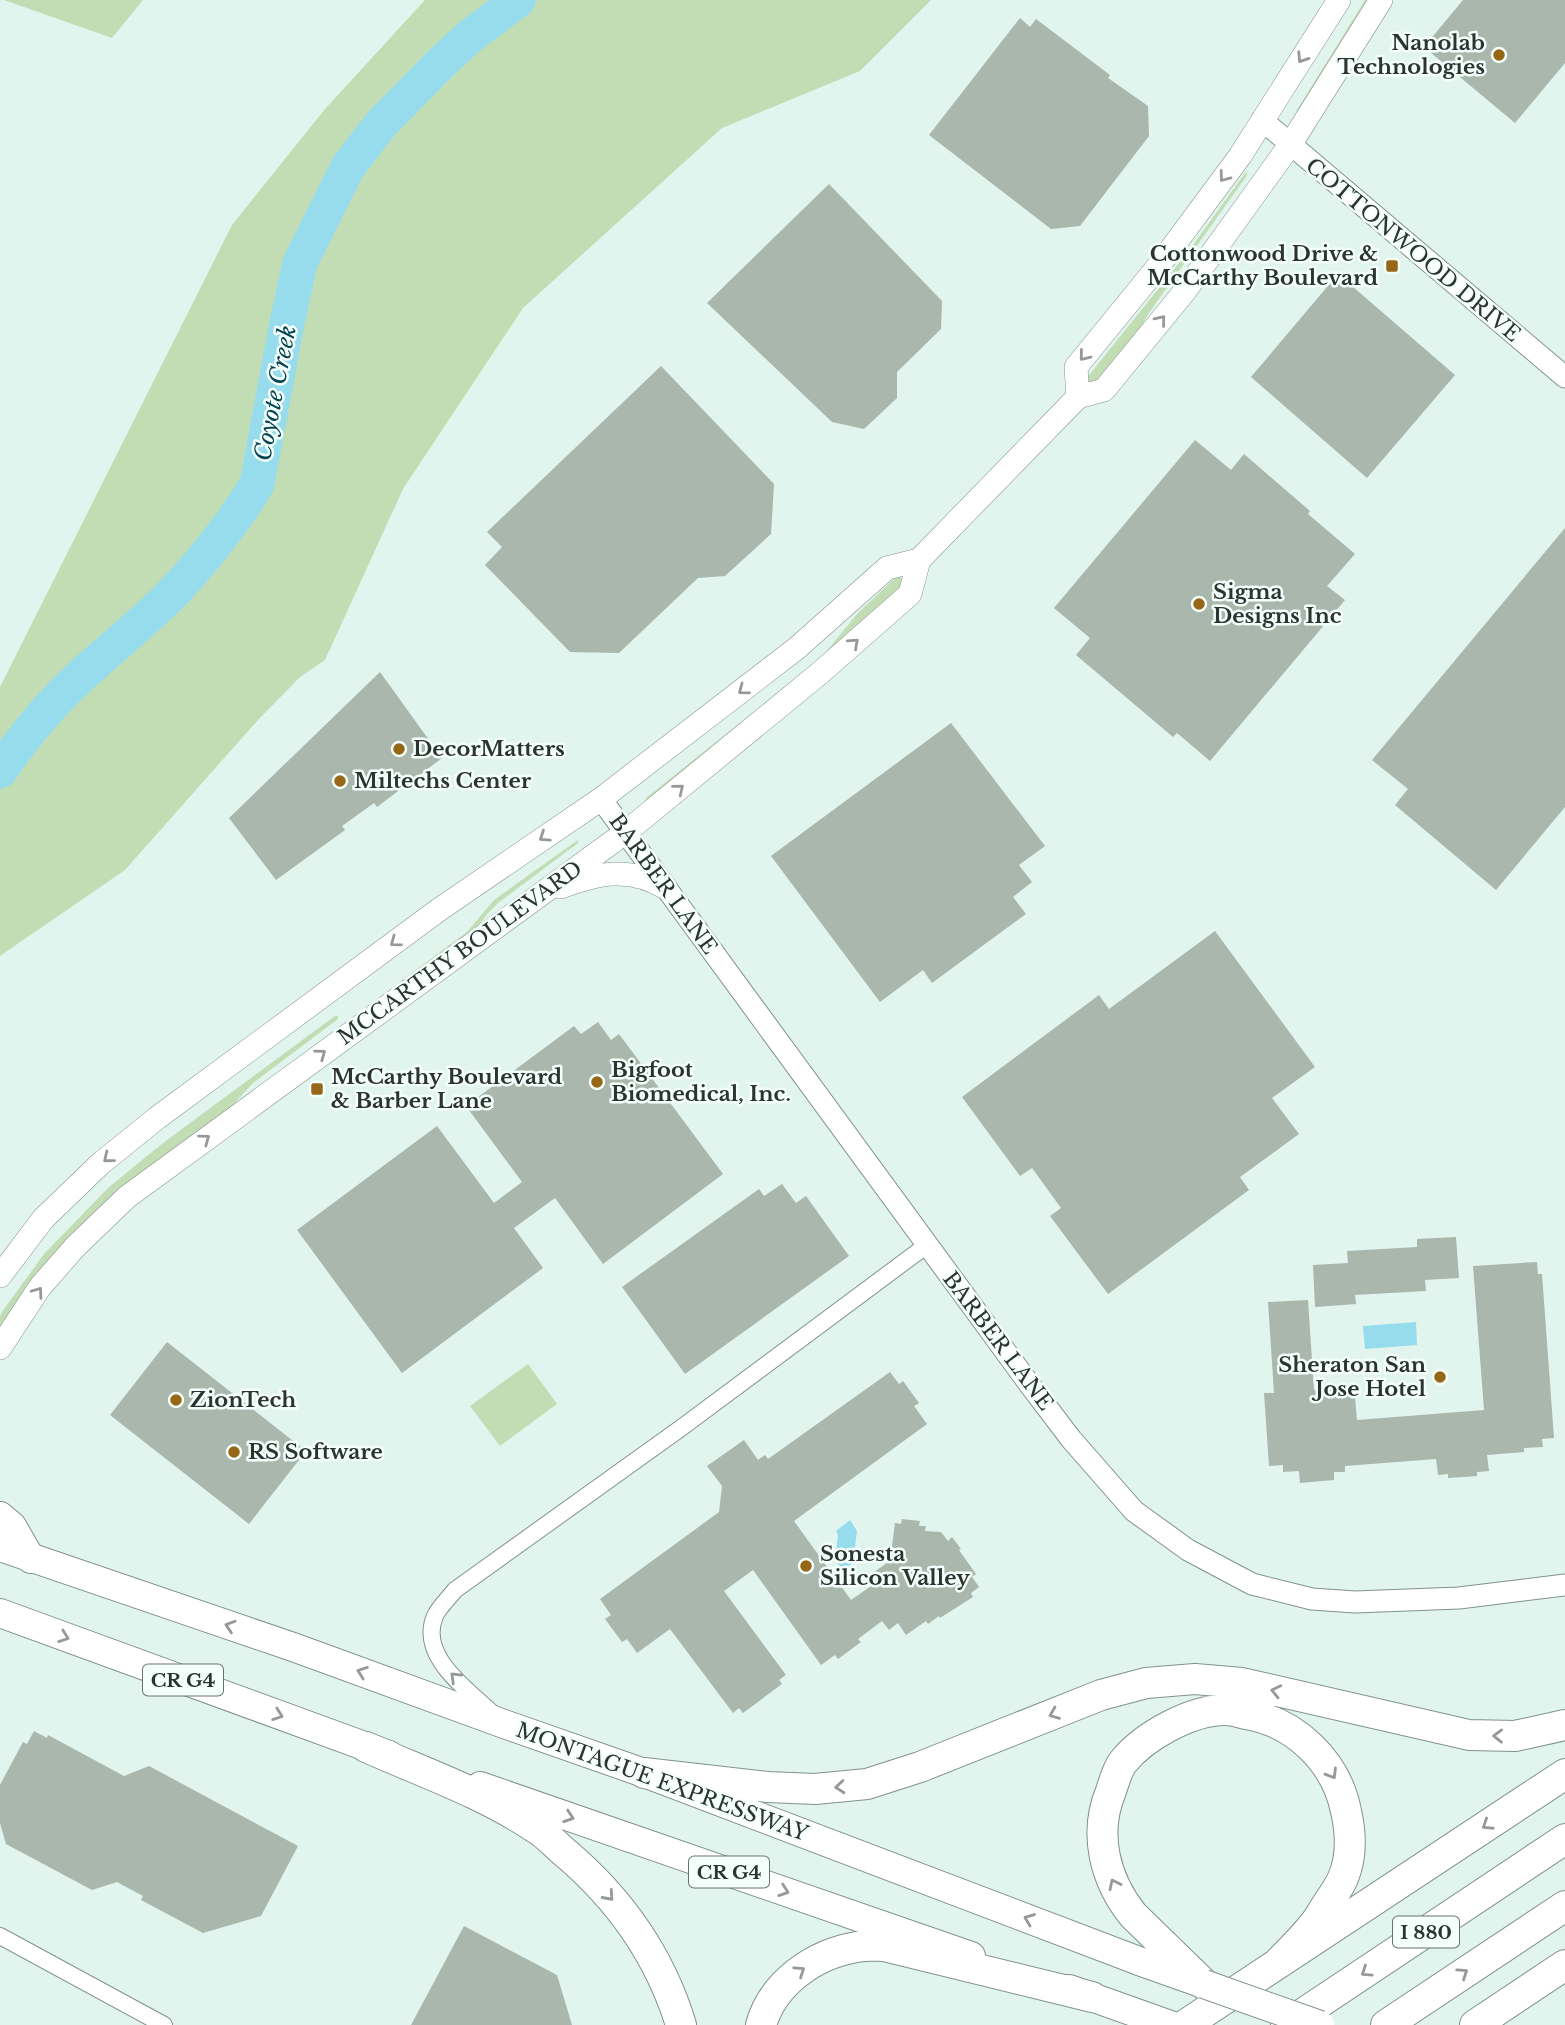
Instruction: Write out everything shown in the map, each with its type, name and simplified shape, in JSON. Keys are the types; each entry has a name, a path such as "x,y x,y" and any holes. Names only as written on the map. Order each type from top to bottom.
{"highway":[{"path":"0,1516 12,1526 32,1559"},
{"name":"MONTAGUE EXPRESSWAY","path":"0,1547 293,1647 644,1773 1139,1961 1320,2025"},
{"name":"CR G4","path":"0,1614 366,1747 1170,2025"},
{"path":"644,1773 768,1787 816,1789 867,1784 920,1767 1101,1695 1146,1683 1195,1679 1242,1683 1469,1735 1516,1736 1565,1725"},
{"path":"1204,1984 1124,1903 1106,1866 1101,1827 1106,1802 1122,1763 1154,1734 1189,1717 1225,1710 1256,1715 1275,1722 1302,1738 1318,1754 1334,1775 1345,1802 1350,1828 1349,1856 1343,1879 1315,1923 1279,1962"},
{"path":"366,1747 483,1799 535,1827 583,1867 626,1915 658,1966 681,2025"},
{"path":"1185,2025 1565,1774"},
{"name":"I 880","path":"1286,2025 1565,1839"},
{"name":"I 880","path":"1386,2025 1565,1906"},
{"path":"761,2025 786,1981 820,1958 857,1947 884,1946 1092,1997"},
{"path":"1475,2025 1565,1965"}],"main road":[{"path":"1077,397 1076,367 1160,264 1240,156 1339,0"},
{"name":"MCCARTHY BOULEVARD","path":"0,1348 40,1287 75,1247 127,1197 626,832 799,691 910,594 919,560 1077,397 1104,390 1185,290 1290,145 1381,0"},
{"name":"MCCARTHY BOULEVARD","path":"0,1276 43,1219 100,1164 148,1126 440,909 601,799 797,648 887,568 919,560"},
{"path":"538,896 582,879 621,873 650,878 666,888"}],"street":[{"name":"COTTONWOOD DRIVE","path":"1262,120 1565,377"},
{"name":"BARBER LANE","path":"601,799 1071,1439 1134,1511 1188,1550 1220,1569 1252,1584 1312,1599 1355,1602 1459,1598 1565,1585"},
{"path":"503,1724 443,1665 431,1641 435,1616 455,1590 681,1429 927,1245"},
{"path":"0,1936 164,2025"}],"green space":[{"path":"4,0 143,0 112,38"},
{"path":"425,0 931,0 860,71 722,128 523,308 403,489 325,660 300,677 257,721 125,870 0,956 0,687 232,225 325,109"},
{"path":"1365,0 1370,0 1297,113 1297,110"},
{"path":"1245,173 1246,177 1151,310 1140,334 1093,388 1086,379 1188,252"},
{"path":"897,576 906,583 837,650 645,803 646,798 821,658 857,614"},
{"path":"578,840 578,843 498,903 476,930 393,991 393,987 467,932 494,900"},
{"path":"338,1016 338,1019 253,1083 229,1109 29,1286 0,1327 0,1316 4,1309 44,1254 108,1188 163,1143"},
{"path":"528,1364 557,1404 500,1446 470,1406"}],"water":[{"path":"1416,1322 1417,1345 1365,1349 1363,1326"},
{"path":"850,1520 857,1531 853,1563 842,1570 832,1554 836,1552 836,1531"}],"building":[{"name":"Nanolab Technologies","path":"1463,0 1565,0 1565,63 1515,123 1424,47"},
{"path":"1020,18 1030,27 1036,19 1110,75 1108,78 1148,106 1149,136 1080,226 1051,229 929,135"},
{"path":"829,184 942,301 941,329 897,372 897,398 864,429 832,422 707,303"},
{"path":"1338,274 1455,375 1367,478 1251,377"},
{"path":"661,366 774,484 771,534 725,576 698,578 619,653 570,652 485,565 502,547 487,532"},
{"name":"Sigma Designs Inc","path":"1195,440 1231,470 1244,454 1355,554 1327,586 1345,600 1210,761 1177,733 1173,737 1076,655 1090,638 1054,608"},
{"path":"1565,528 1565,807 1496,890 1395,805 1408,789 1372,760"},
{"name":"Miltechs Center","path":"380,672 442,758 377,807 374,803 342,826 345,830 276,880 229,818"},
{"path":"951,723 1045,846 1019,865 1032,882 1013,897 1026,914 932,983 923,970 880,1002 771,856"},
{"path":"1215,931 1315,1067 1272,1098 1299,1134 1240,1177 1249,1190 1108,1294 1050,1216 1061,1208 1032,1168 1020,1176 962,1097 1099,995 1109,1009"},
{"path":"598,1022 611,1040 619,1034 723,1174 603,1264 555,1198 514,1228 543,1268 402,1373 297,1230 437,1126 494,1203 522,1182 466,1106 574,1026 581,1034"},
{"path":"782,1184 796,1203 806,1196 849,1256 685,1374 622,1287 759,1189 764,1196"},
{"path":"1456,1237 1459,1278 1425,1280 1426,1291 1355,1295 1356,1304 1315,1307 1313,1265 1348,1263 1347,1251 1417,1247 1417,1239"},
{"path":"1537,1262 1538,1274 1542,1274 1554,1438 1542,1439 1543,1447 1524,1448 1524,1452 1487,1455 1489,1471 1477,1472 1477,1476 1448,1478 1448,1474 1438,1475 1436,1459 1345,1466 1345,1472 1334,1472 1334,1480 1300,1483 1299,1471 1283,1472 1283,1465 1269,1466 1264,1393 1274,1393 1268,1302 1308,1300 1314,1390 1354,1387 1357,1420 1484,1410 1473,1266"},
{"path":"167,1342 306,1451 249,1524 110,1415"},
{"path":"890,1372 899,1384 903,1381 919,1403 914,1406 927,1424 794,1521 851,1600 880,1580 874,1572 890,1561 895,1523 901,1524 902,1519 920,1521 919,1526 926,1526 925,1531 941,1532 948,1541 952,1537 976,1574 972,1577 979,1587 971,1593 973,1597 940,1618 939,1616 928,1624 926,1621 906,1635 898,1623 889,1630 882,1621 858,1639 861,1642 838,1659 835,1655 821,1665 753,1570 724,1591 786,1675 779,1680 782,1684 743,1713 739,1708 733,1713 670,1629 637,1653 627,1639 622,1642 605,1619 611,1615 600,1599 719,1512 722,1486 707,1466 744,1440 758,1460 765,1455 768,1459"},
{"path":"34,1731 47,1738 48,1735 124,1776 149,1766 298,1846 261,1916 203,1933 141,1900 143,1896 117,1882 92,1890 6,1844 0,1823 0,1785 23,1742 27,1744"},
{"path":"464,1926 557,1975 572,2025 411,2025"}],"waterway":[{"name":"Coyote Creek","path":"0,771 61,695 180,586 238,514 257,484 300,263 348,167 381,124 439,65 469,37 518,0"}],"place":[{"name":"Nanolab Technologies","path":"1499,55"},
{"name":"Cottonwood Drive & McCarthy Boulevard","path":"1392,266"},
{"name":"Sigma Designs Inc","path":"1199,604"},
{"name":"DecorMatters","path":"399,749"},
{"name":"Miltechs Center","path":"340,781"},
{"name":"Bigfoot Biomedical, Inc.","path":"597,1082"},
{"name":"McCarthy Boulevard & Barber Lane","path":"317,1089"},
{"name":"Sheraton San Jose Hotel","path":"1440,1377"},
{"name":"ZionTech","path":"176,1400"},
{"name":"RS Software","path":"234,1452"},
{"name":"Sonesta Silicon Valley","path":"806,1566"}]}
